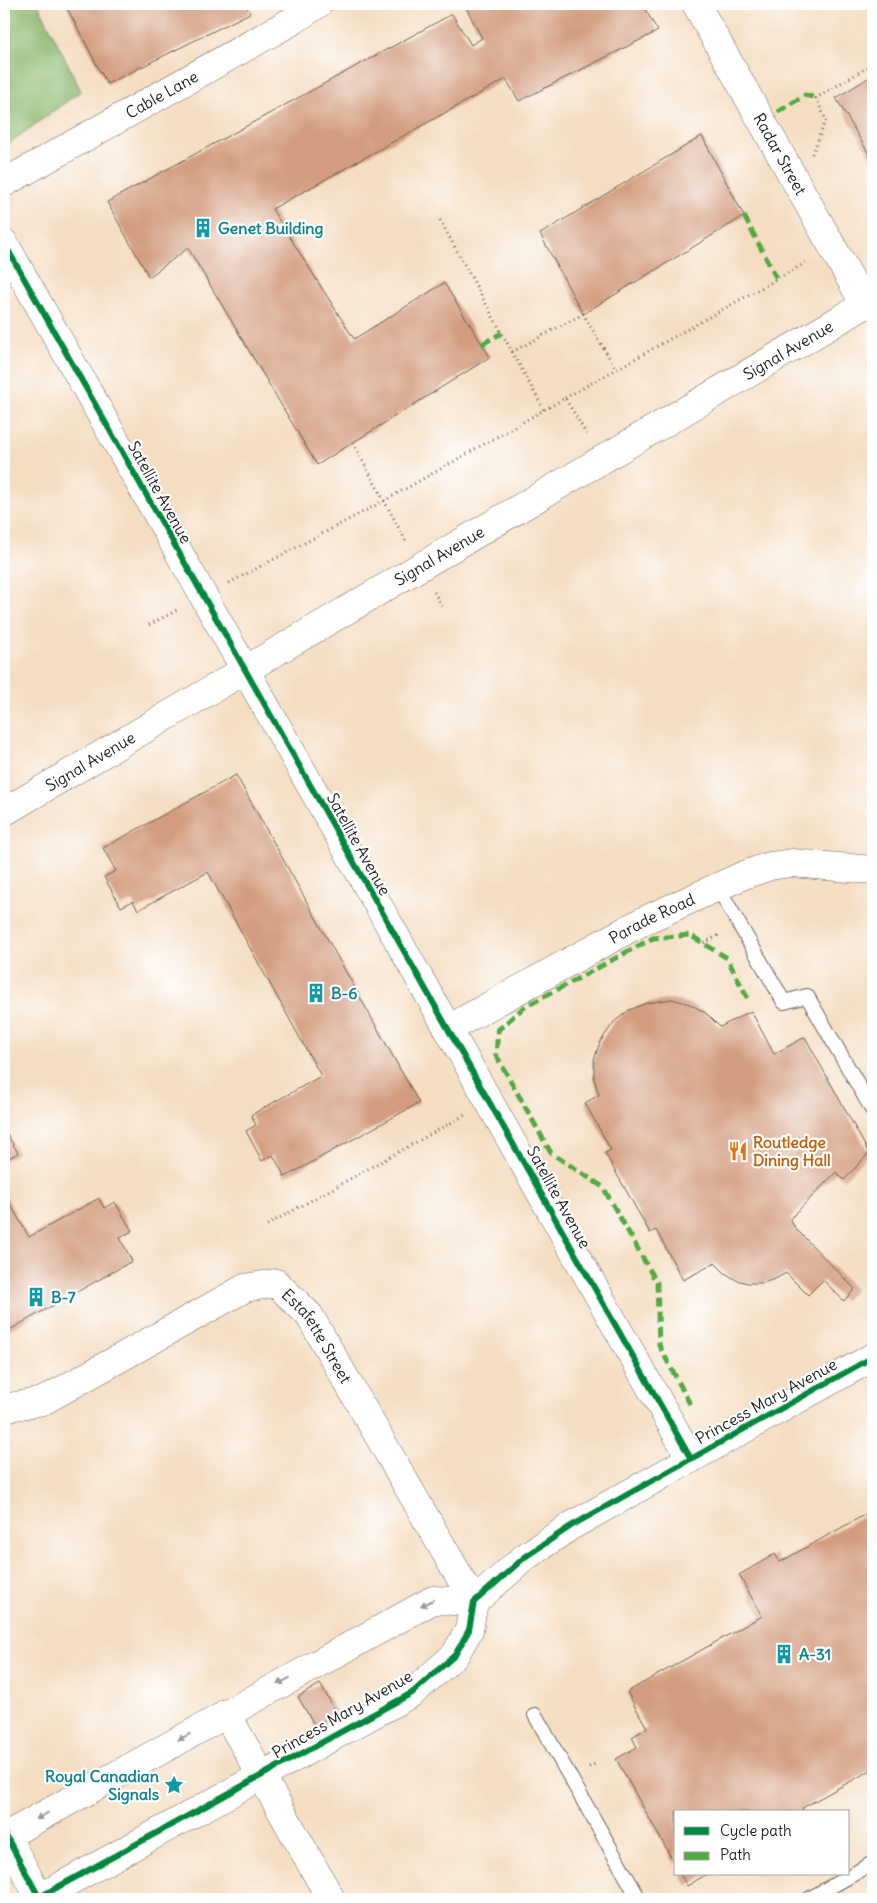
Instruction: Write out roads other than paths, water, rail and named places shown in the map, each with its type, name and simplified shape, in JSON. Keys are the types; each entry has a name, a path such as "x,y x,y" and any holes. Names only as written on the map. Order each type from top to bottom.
{"street":[{"name":"Cable Lane","path":"4,183 294,20 318,4"},
{"name":"Radar Street","path":"696,4 869,302"},
{"name":"Satellite Avenue","path":"4,243 691,1459"},
{"name":"Signal Avenue","path":"4,812 869,302"},
{"name":"Parade Road","path":"448,1028 643,921 717,886 770,866 792,863 873,870"},
{"name":"Estafette Street","path":"4,1408 43,1401 245,1288 276,1283 309,1315 474,1602"},
{"name":"Princess Mary Avenue","path":"38,1899 412,1693 455,1655 469,1630 474,1602 525,1557 571,1526 873,1357"},
{"path":"38,1899 4,1835 433,1600 474,1602"},
{"path":"226,1713 331,1899"}],"lane":[{"path":"717,886 784,1002 807,996 873,1111"},
{"path":"535,1715 639,1899"},
{"path":"850,1876 873,1863"},
{"path":"809,1899 850,1876"}],"place":[{"name":"Genet Building","path":"203,228"},
{"name":"B-6","path":"316,993"},
{"name":"Routledge Dining Hall","path":"738,1151"},
{"name":"B-7","path":"36,1297"},
{"name":"A-31","path":"784,1654"},
{"name":"Royal Canadian Signals","path":"174,1785"}]}
